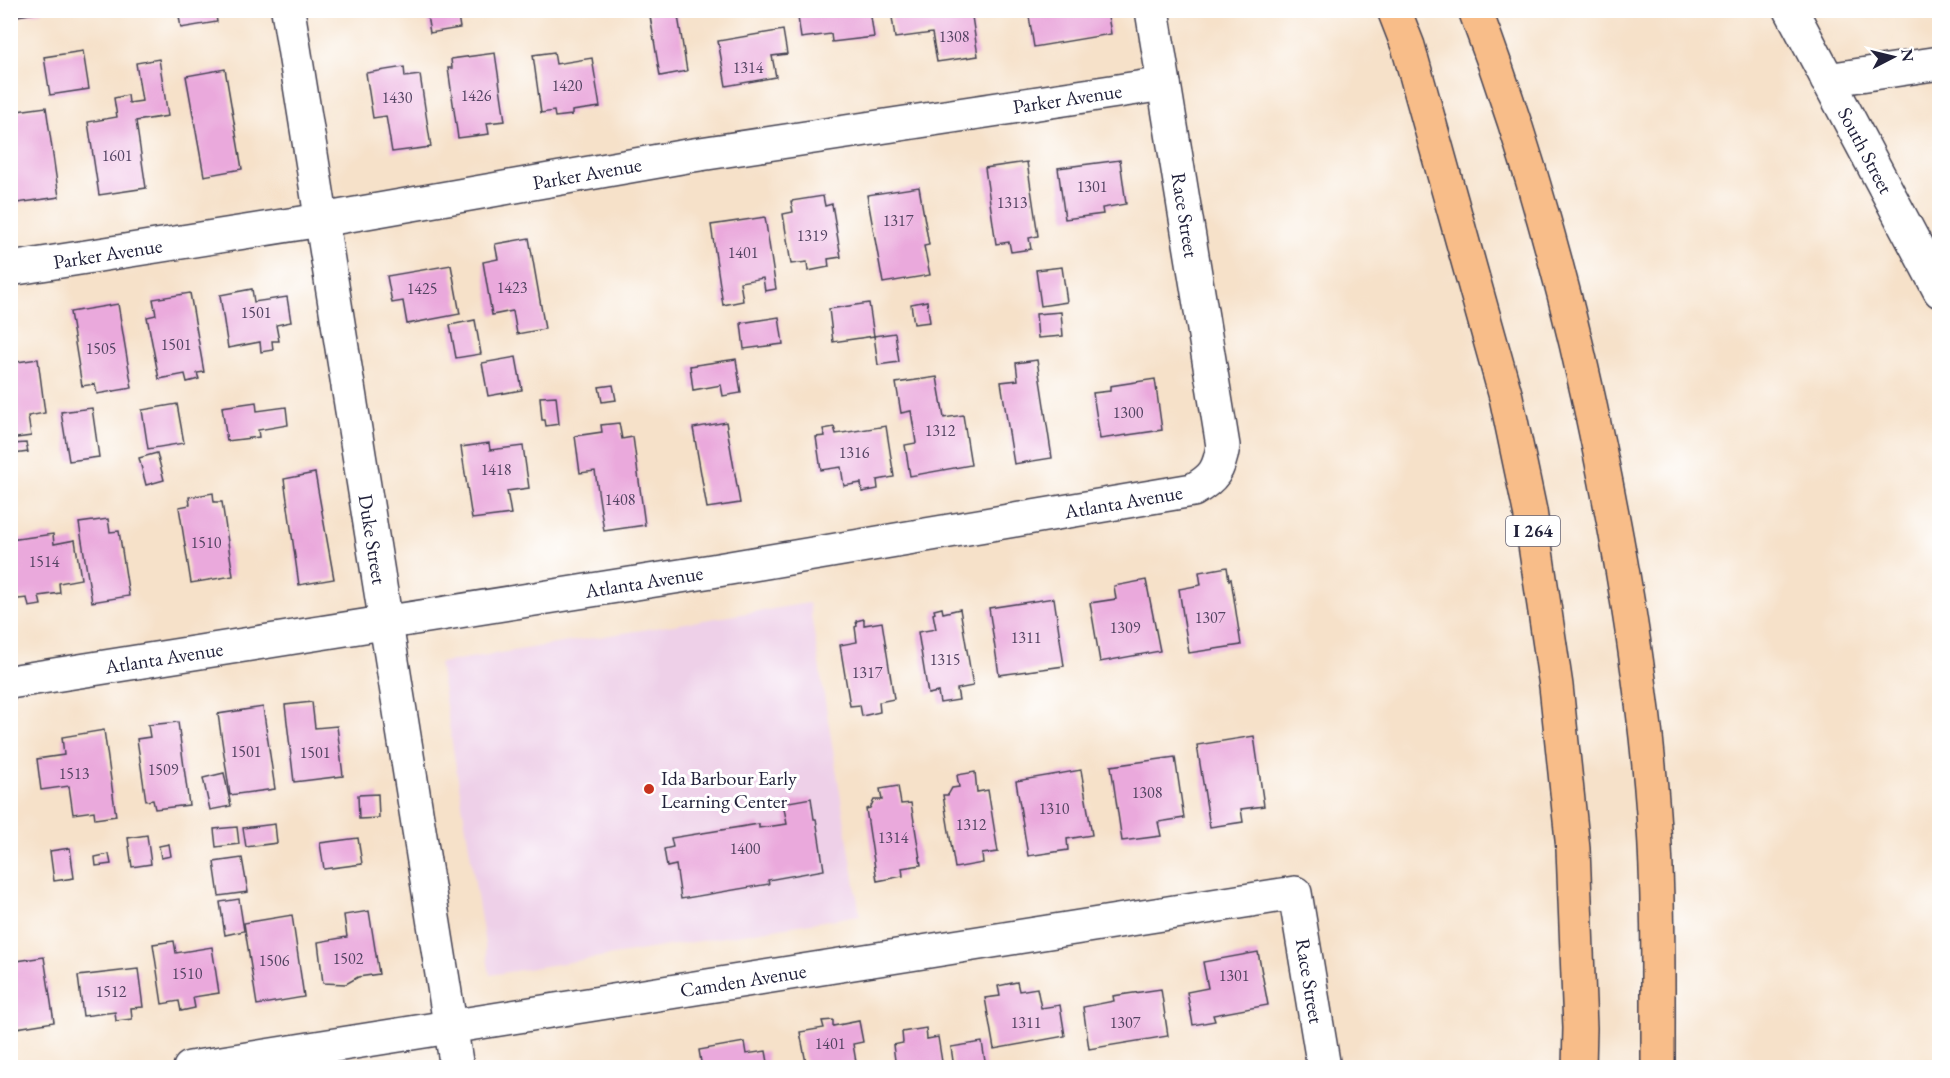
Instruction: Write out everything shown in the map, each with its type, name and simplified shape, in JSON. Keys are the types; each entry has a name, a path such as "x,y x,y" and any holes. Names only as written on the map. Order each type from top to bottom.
{"highway":[{"name":"I 264","path":"1394,10 1411,57 1506,397 1530,511 1556,687 1573,849 1580,1068"},
{"path":"1475,10 1503,85 1549,237 1586,381 1621,552 1642,694 1653,812 1658,912 1658,1068"}],"street":[{"name":"Duke Street","path":"288,10 457,1068"},
{"name":"Race Street","path":"1152,10 1218,419"},
{"name":"South Street","path":"1791,10 1940,291"},
{"path":"1827,80 1940,63"},
{"name":"Parker Avenue","path":"10,269 321,220 687,156 1164,84"},
{"name":"Atlanta Avenue","path":"10,682 700,573 1193,490 1209,481 1220,465 1222,446 1218,419"},
{"name":"Race Street","path":"1295,893 1324,1068"},
{"name":"Camden Avenue","path":"190,1068 1295,893"}],"shaded area":[{"name":"Ida Barbour Early Learning Center","path":"809,603 860,915 490,975 439,663"}],"building":[{"path":"10,10 42,10 42,12 10,17"},
{"path":"178,10 215,10 217,22 181,28"},
{"path":"426,10 457,10 460,28 430,33"},
{"path":"649,10 677,10 687,71 660,76"},
{"path":"797,10 870,10 874,37 832,42 831,34 801,38"},
{"path":"891,10 971,10 978,56 937,62 932,33 895,38"},
{"path":"1028,10 1107,10 1111,34 1034,47"},
{"path":"783,30 787,54 772,56 776,77 726,86 718,41"},
{"path":"83,51 89,89 50,95 44,57"},
{"path":"554,52 556,64 592,58 600,107 572,111 572,115 555,117 554,111 541,113 533,55"},
{"path":"495,53 505,121 487,123 489,134 458,138 448,68 452,68 451,59"},
{"path":"159,59 168,116 136,121 146,188 99,195 88,122 117,117 114,98 128,95 129,103 142,101 136,63"},
{"path":"404,67 405,77 420,75 431,147 392,152 386,116 373,118 366,73"},
{"path":"225,69 242,169 204,176 186,76"},
{"path":"46,107 59,197 10,204 10,112"},
{"path":"1120,160 1126,204 1102,208 1103,214 1065,219 1058,168"},
{"path":"1027,162 1038,236 1029,238 1031,249 1011,252 1009,242 996,244 985,168"},
{"path":"919,187 929,245 924,246 930,275 883,283 867,195"},
{"path":"823,196 825,206 832,204 841,257 828,259 829,267 808,271 807,262 791,264 783,214 793,212 791,201"},
{"path":"765,217 776,289 765,291 763,278 740,282 743,301 723,305 711,225"},
{"path":"529,238 545,329 517,334 513,311 492,315 483,262 498,259 495,244"},
{"path":"451,265 460,314 407,324 403,301 392,303 387,276"},
{"path":"1062,267 1067,302 1041,306 1036,270"},
{"path":"252,289 254,302 287,297 291,322 276,325 279,341 272,341 273,350 261,352 260,342 228,348 220,295"},
{"path":"190,293 204,372 197,373 199,379 187,382 185,374 159,379 147,317 156,315 153,299"},
{"path":"927,301 930,322 914,324 911,304"},
{"path":"869,303 874,336 833,342 829,309"},
{"path":"118,304 132,388 97,394 95,384 82,386 70,312"},
{"path":"1061,312 1063,336 1038,338 1036,314"},
{"path":"779,317 783,344 744,349 741,323"},
{"path":"475,320 481,354 456,358 450,325"},
{"path":"895,333 899,362 878,365 874,336"},
{"path":"516,357 522,390 488,396 482,363"},
{"path":"38,359 45,413 28,416 31,436 10,439 10,363"},
{"path":"736,359 741,393 723,396 721,385 693,390 690,366"},
{"path":"1037,360 1052,458 1014,464 1001,382 1018,380 1016,363"},
{"path":"937,377 944,418 963,415 971,465 910,476 905,445 916,443 911,411 901,413 896,383"},
{"path":"1155,379 1162,430 1100,439 1093,393 1110,391 1110,386"},
{"path":"613,385 616,400 602,402 599,387"},
{"path":"556,396 559,424 546,426 545,420 542,420 540,397"},
{"path":"256,402 257,411 286,407 288,425 258,430 259,437 227,441 222,407"},
{"path":"177,404 184,443 148,449 142,410"},
{"path":"92,408 99,457 69,461 61,412"},
{"path":"726,422 740,503 707,508 693,428"},
{"path":"619,423 622,439 633,437 645,525 604,531 595,471 580,473 575,436 602,432 601,425"},
{"path":"886,426 894,477 877,480 878,489 862,492 861,483 844,486 841,467 821,470 816,437 825,436 823,429 834,427 836,434"},
{"path":"26,443 28,452 14,454 13,444"},
{"path":"489,443 490,450 523,446 529,488 507,491 511,514 472,519 461,447"},
{"path":"157,453 164,480 146,485 139,458"},
{"path":"315,473 334,579 299,585 284,479"},
{"path":"213,493 214,502 222,502 233,576 191,583 179,507 190,505 189,497"},
{"path":"108,519 110,532 119,531 129,596 92,602 79,523"},
{"path":"53,534 54,544 75,540 81,579 59,583 60,593 39,596 41,605 29,607 27,598 10,600 10,540"},
{"path":"1227,567 1229,580 1231,579 1241,645 1189,653 1179,589 1201,585 1199,572"},
{"path":"1146,580 1160,651 1100,662 1090,603 1116,599 1114,586"},
{"path":"1054,598 1064,666 999,675 989,608"},
{"path":"942,608 943,613 960,609 973,686 957,689 959,700 940,703 938,692 928,694 918,632 936,629 934,610"},
{"path":"864,619 864,625 882,622 894,699 879,702 880,712 862,716 860,705 850,706 840,645 857,642 856,621"},
{"path":"312,702 315,728 337,726 343,776 294,782 285,705"},
{"path":"263,707 275,789 230,795 218,714"},
{"path":"178,722 189,805 155,809 153,800 146,801 137,739 150,737 148,725"},
{"path":"104,730 116,816 95,819 94,811 73,814 69,786 41,790 37,759 64,755 62,737"},
{"path":"1254,736 1264,806 1241,809 1243,822 1210,827 1197,745"},
{"path":"1175,757 1184,818 1158,822 1161,836 1122,841 1111,766"},
{"path":"1081,770 1092,835 1067,839 1068,850 1028,856 1016,781"},
{"path":"975,772 977,792 988,790 998,852 982,854 983,863 955,868 943,795 948,795 952,788 959,787 957,775"},
{"path":"224,773 231,806 210,810 203,778"},
{"path":"898,786 901,804 911,803 921,865 902,868 903,876 877,881 866,809 870,808 874,800 882,800 880,789"},
{"path":"378,794 379,818 359,819 358,795"},
{"path":"811,798 824,870 768,880 769,884 681,899 676,865 667,867 664,849 673,847 671,838 759,824 759,828 787,824 783,803"},
{"path":"10,801 15,824 10,824"},
{"path":"275,824 277,843 246,847 243,828"},
{"path":"237,827 239,844 216,847 214,829"},
{"path":"147,835 151,864 132,867 128,838"},
{"path":"358,838 362,864 324,869 320,843"},
{"path":"169,844 171,856 161,858 159,846"},
{"path":"70,848 74,878 54,881 50,851"},
{"path":"109,854 111,864 96,866 95,857"},
{"path":"242,858 248,892 219,896 214,862"},
{"path":"239,899 244,931 225,935 220,902"},
{"path":"369,911 379,974 358,977 346,984 323,983 318,942 347,937 344,915"},
{"path":"292,915 304,997 257,1005 244,923"},
{"path":"174,941 176,953 212,947 219,993 193,997 195,1008 181,1011 179,1001 162,1004 153,944"},
{"path":"1258,952 1268,1005 1213,1015 1215,1021 1193,1025 1187,992 1208,988 1203,962"},
{"path":"44,957 54,1022 10,1029 10,962"},
{"path":"138,969 143,1007 131,1008 132,1019 116,1021 115,1012 83,1016 78,976"},
{"path":"1017,982 1019,991 1037,988 1041,1008 1060,1005 1065,1036 994,1049 985,998 1000,996 998,986"},
{"path":"1161,989 1168,1036 1089,1049 1083,1007 1114,1001 1113,996"},
{"path":"833,1020 833,1026 859,1021 863,1042 853,1044 857,1068 807,1068 800,1032 824,1028 822,1021"},
{"path":"926,1028 927,1039 938,1037 943,1068 896,1068 893,1045 903,1043 902,1032"},
{"path":"744,1042 746,1054 766,1051 769,1068 702,1068 699,1050"},
{"path":"982,1042 986,1068 954,1068 951,1047"}],"place":[{"name":"Ida Barbour Early Learning Center","path":"649,789"}]}
